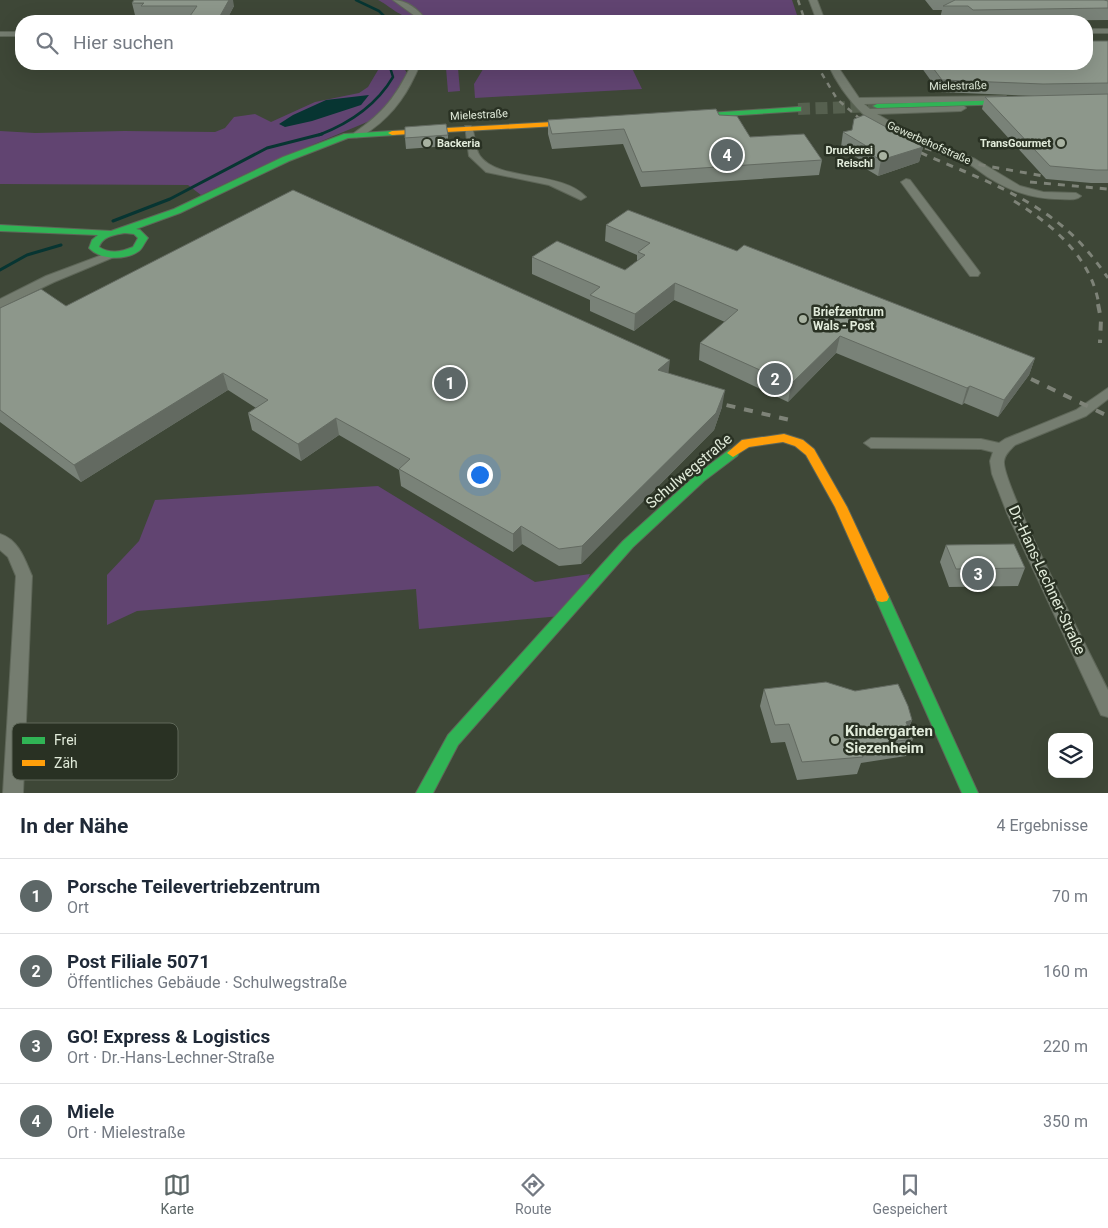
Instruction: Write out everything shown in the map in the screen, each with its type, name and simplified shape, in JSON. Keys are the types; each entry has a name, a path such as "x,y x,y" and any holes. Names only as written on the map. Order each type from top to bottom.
{"street":[{"path":"397,0 419,15"},
{"path":"814,0 819,15"},
{"path":"1093,30 1108,31"},
{"path":"0,34 15,34"},
{"path":"357,135 389,112 404,91 413,70"},
{"name":"Gewerbehofstraße","path":"835,70 842,83 866,112 905,135 976,164 997,178 1024,192 1041,196 1076,196"},
{"name":"Mielestraße","path":"856,102 1018,101"},
{"name":"Mielestraße","path":"877,106 1018,101"},
{"name":"Mielestraße","path":"866,112 1018,101"},
{"path":"682,117 798,109"},
{"name":"Mielestraße","path":"96,244 109,233 125,230 176,211 286,159 328,142 357,135 586,122"},
{"path":"468,128 474,156 490,170 552,183 581,197"},
{"path":"906,182 974,273"},
{"name":"Mielestraße","path":"110,255 134,250 139,246 143,238 176,211"},
{"path":"0,228 109,233"},
{"path":"125,230 137,232 143,238"},
{"path":"65,232 96,244 103,254 110,255"},
{"path":"50,279 96,244"},
{"path":"0,304 50,279 110,255"},
{"path":"871,443 981,444 1002,449 1019,437 1081,413 1108,392"},
{"name":"Schulwegstraße","path":"424,793 452,740 628,544 700,478 746,443 784,438 799,443 810,452 841,507 970,793"},
{"name":"Dr.-Hans-Lechner-Straße","path":"1002,449 997,461 999,474 1009,500 1108,709"},
{"path":"0,540 15,554 24,576 17,723"},
{"path":"13,793 14,780"}],"shaded area":[{"path":"378,0 792,0 797,15 402,15"},
{"path":"378,70 405,70 407,73 393,103 372,120 269,163 201,195 188,185 0,184 0,131 35,133 124,131 215,132 225,128 234,117 255,114 271,122 315,102 359,93 368,87"},
{"path":"446,70 458,70 460,91 448,92"},
{"path":"483,70 633,70 642,89 475,98 474,84"},
{"path":"378,486 535,582 590,574 572,615 419,629 416,589 137,611 107,625 107,575 139,541 155,500"}],"water":[{"path":"369,95 361,105 312,121 285,127 279,124 293,115 326,100"}],"building":[{"path":"134,0 229,0 221,15 191,15 197,6 141,6 144,3 132,3"},
{"path":"955,0 1104,0 1108,1 1108,8 973,10 968,6 943,6"},
{"path":"1093,41 1108,41 1108,83 1043,84 942,80 934,70 1093,70"},
{"name":"TransGourmet","path":"1108,94 1108,170 1050,166 985,97"},
{"path":"716,109 719,115 737,116 750,137 804,134 822,160 642,172 624,129 552,134 548,120"},
{"path":"864,115 923,147 881,160 861,149 868,147 843,132 852,130 854,119"},
{"path":"446,124 448,135 405,138 405,127"},
{"path":"293,190 670,360 658,370 725,390 716,413 582,546 559,549 521,526 513,534 399,469 410,459 336,418 298,444 248,413 268,400 223,373 74,465 0,410 0,308 41,289 66,306"},
{"name":"Briefzentrum Wals - Post","path":"628,210 737,251 744,245 1035,358 1004,400 970,386 967,388 840,336 791,384 700,343 738,310 675,283 635,314 590,295 600,287 532,257 557,241 625,270 645,255 638,252 650,243 606,225"},
{"path":"1014,544 1025,568 956,569 946,545"},
{"name":"Kindergarten Siezenheim","path":"826,682 855,691 898,684 912,720 906,722 913,739 860,746 863,757 802,762 789,724 775,725 764,689"}],"waterway":[{"path":"356,0 379,11 383,15"},
{"path":"320,134 352,119 379,97 393,77 391,70"},
{"path":"113,221 170,199 267,148 320,134"},
{"path":"0,270 27,255 61,245"}],"tunnel":[{"path":"798,109 877,106"}],"railway":[{"path":"798,0 803,15"},
{"path":"820,70 837,99 868,126"},
{"path":"908,147 991,183 1032,205 1074,236 1090,253 1108,278"},
{"path":"925,148 976,164 1043,176"},
{"path":"1030,182 1108,189"},
{"path":"1014,201 1029,210 1056,232 1079,257 1095,288 1099,305"},
{"path":"1098,304 1101,319 1100,343"},
{"path":"1031,379 1108,416"},
{"path":"709,401 790,420"}],"traffic: fast":[{"path":"877,106 1008,102"},
{"path":"694,116 798,109"},
{"path":"125,230 137,232 143,238 136,249 125,253 109,255 94,248 97,240 104,235 125,230 177,211 286,159 347,136 392,133"},
{"path":"0,228 109,233"},
{"path":"424,793 453,740 628,544 700,478 733,453"},
{"path":"882,597 970,793"}],"traffic: slow":[{"path":"392,133 572,123"},
{"path":"733,453 746,443 784,438 799,443 810,452 841,507 882,597"}],"place":[{"name":"Backeria","path":"427,143"},
{"name":"TransGourmet","path":"1061,143"},
{"name":"Miele","path":"727,155"},
{"name":"Druckerei Reischl","path":"883,156"},
{"name":"Briefzentrum Wals - Post","path":"803,319"},
{"name":"Post Filiale 5071","path":"775,379"},
{"name":"Porsche Teilevertriebzentrum","path":"450,383"},
{"name":"GO! Express & Logistics","path":"978,574"},
{"name":"Kindergarten Siezenheim","path":"835,740"}]}
